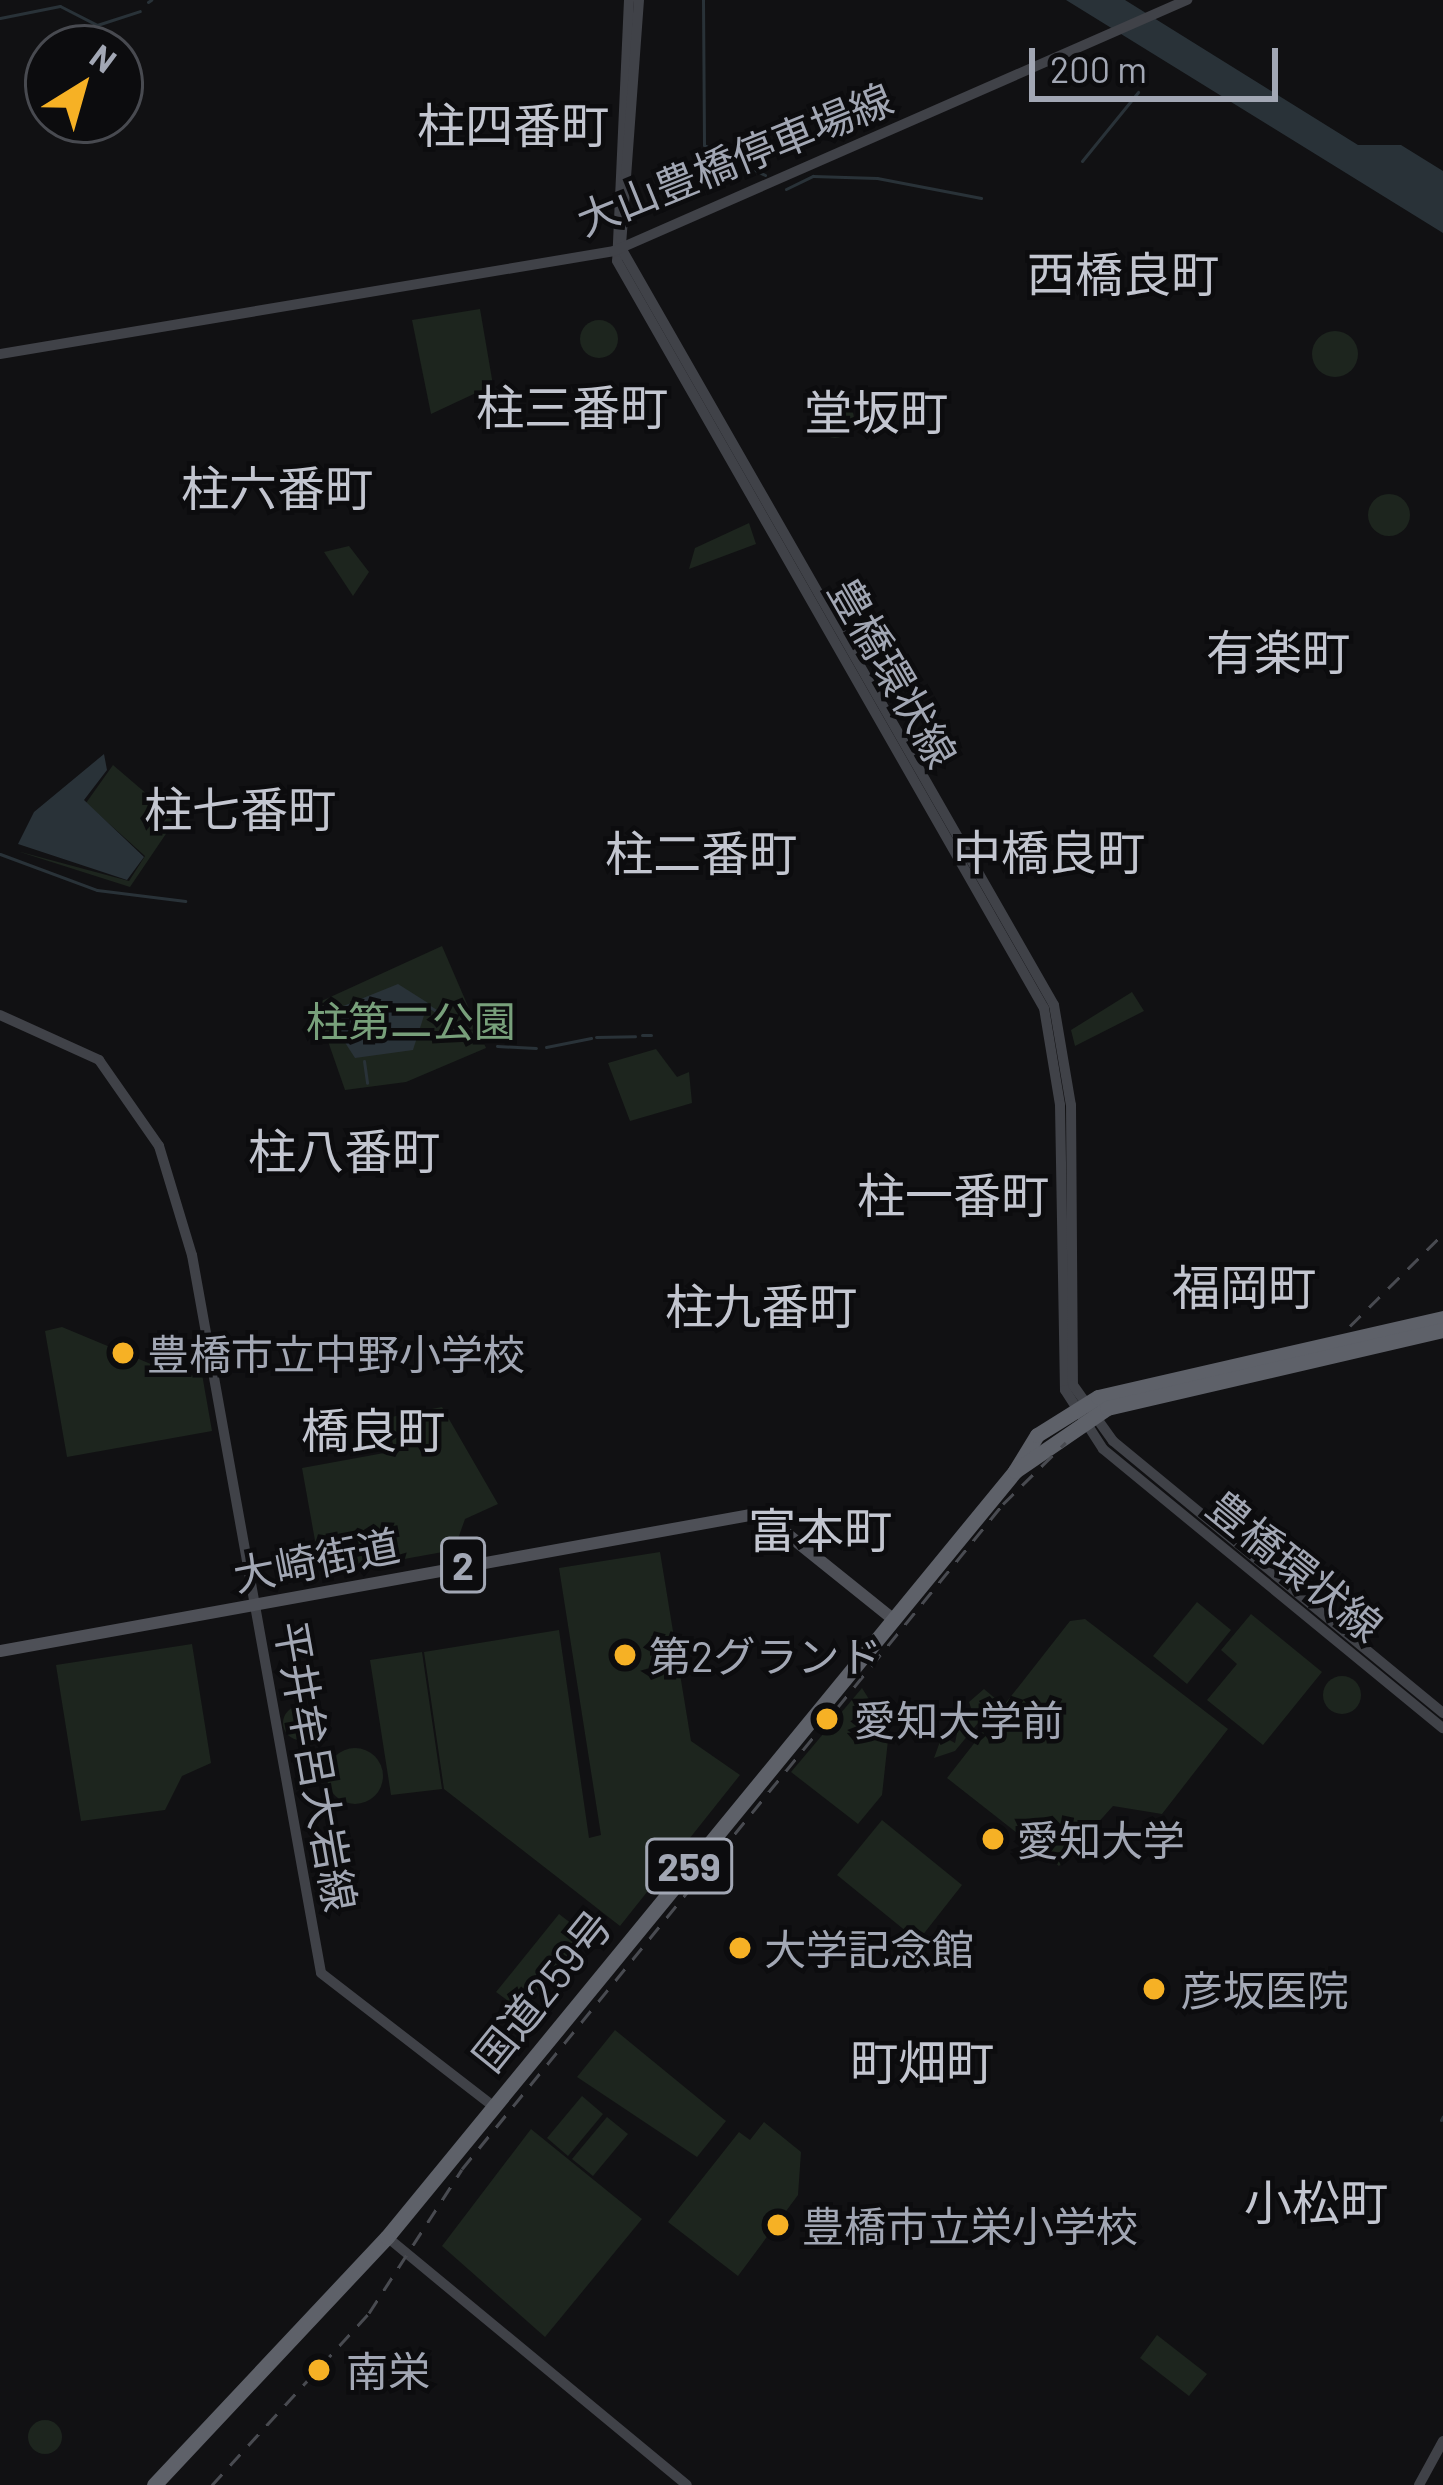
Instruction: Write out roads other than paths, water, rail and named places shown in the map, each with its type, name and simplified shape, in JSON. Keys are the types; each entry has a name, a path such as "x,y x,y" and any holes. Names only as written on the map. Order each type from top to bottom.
{"highway":[{"name":"国道259号","path":"154,2485 387,2237 1015,1471 1028,1444 1083,1412 1443,1318"},
{"name":"国道259号","path":"1083,1412 1443,1330"}],"main road":[{"path":"618,249 628,0"},
{"path":"618,249 639,0"},
{"name":"大山豊橋停車場線","path":"0,354 618,249 1187,0"},
{"name":"豊橋環状線","path":"618,249 1000,909 1031,977 1054,1056 1066,1205 1061,1377 1083,1412 1443,1728"},
{"name":"平井牟呂大岩線","path":"0,1016 99,1060 158,1146 192,1255 321,1973 493,2106"},
{"name":"豊橋環状線","path":"1083,1412 1443,1714"},
{"name":"大崎街道","path":"0,1651 760,1514 892,1618"},
{"path":"387,2237 687,2485"},
{"path":"1419,2485 1443,2440"}],"waterway":[{"path":"703,0 704,145 765,175"},
{"path":"0,18 60,6 97,25 140,11"},
{"path":"1082,161 1138,92"},
{"path":"786,189 813,176 877,178 981,198"},
{"path":"0,854 97,890 185,901"},
{"path":"425,1004 468,1031"},
{"path":"642,1035 651,1035"},
{"path":"596,1037 635,1036"},
{"path":"546,1047 591,1038"},
{"path":"497,1046 536,1048"},
{"path":"364,1061 367,1083"},
{"path":"1441,2120 1443,2116"}],"railway":[{"path":"1350,1326 1443,1234"},
{"path":"212,2485 369,2313 462,2169 1003,1504 1066,1442"}],"place":[{"name":"豊橋市立中野小学校","path":"123,1353"},
{"name":"第2グランド","path":"625,1655"},
{"name":"愛知大学前","path":"827,1719"},
{"name":"愛知大学","path":"993,1839"},
{"name":"大学記念館","path":"740,1948"},
{"name":"彦坂医院","path":"1154,1989"},
{"name":"豊橋市立栄小学校","path":"778,2225"},
{"name":"南栄","path":"319,2370"}],"district":[{"name":"柱四番町","path":"513,125"},
{"name":"西橋良町","path":"1123,274"},
{"name":"柱三番町","path":"572,407"},
{"name":"堂坂町","path":"876,412"},
{"name":"柱六番町","path":"277,488"},
{"name":"有楽町","path":"1278,652"},
{"name":"柱七番町","path":"240,809"},
{"name":"中橋良町","path":"1049,852"},
{"name":"柱二番町","path":"701,853"},
{"name":"柱八番町","path":"344,1151"},
{"name":"柱一番町","path":"953,1195"},
{"name":"福岡町","path":"1244,1287"},
{"name":"柱九番町","path":"761,1306"},
{"name":"橋良町","path":"373,1430"},
{"name":"富本町","path":"820,1530"},
{"name":"町畑町","path":"922,2062"},
{"name":"小松町","path":"1316,2202"}],"park label":[{"name":"柱第二公園","path":"411,1020"}]}
